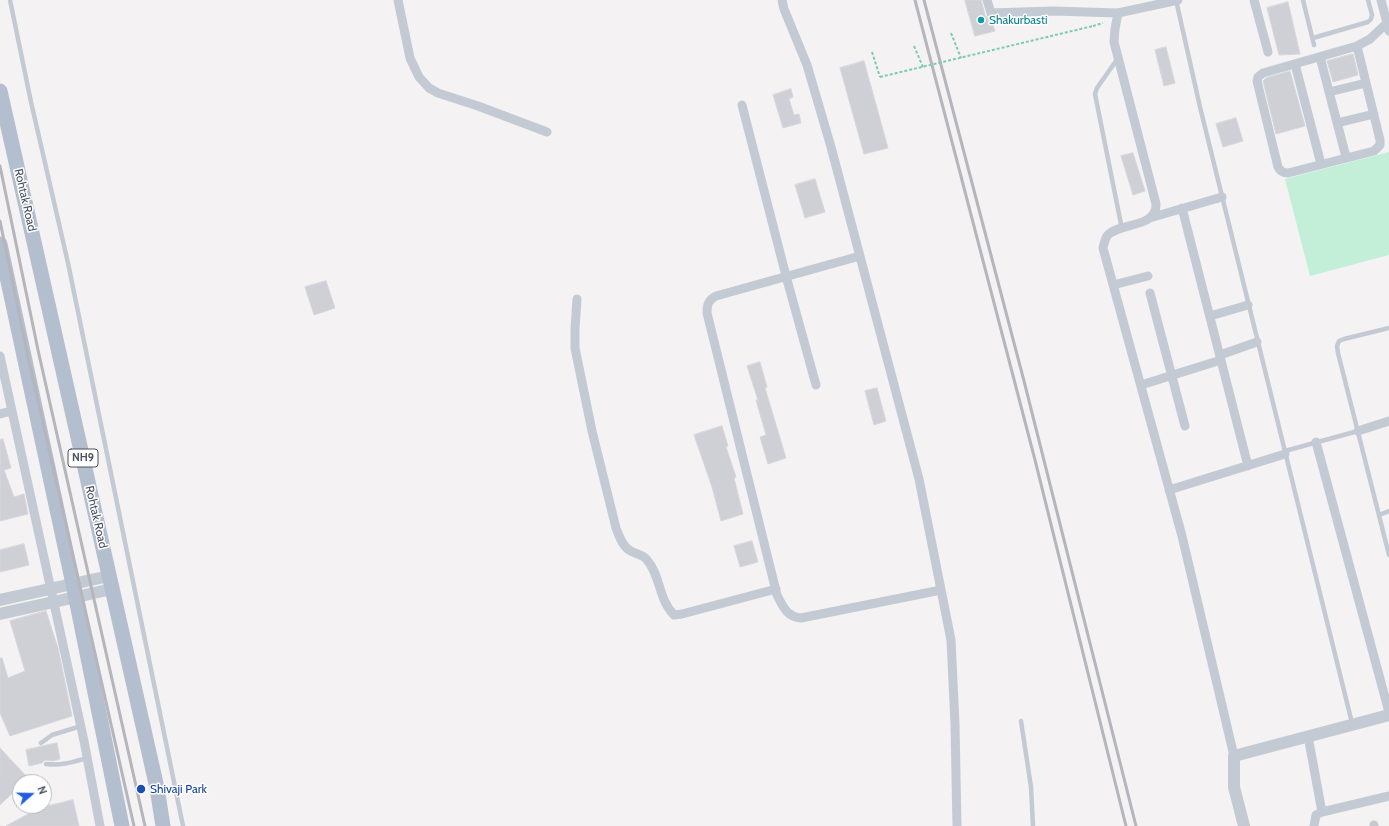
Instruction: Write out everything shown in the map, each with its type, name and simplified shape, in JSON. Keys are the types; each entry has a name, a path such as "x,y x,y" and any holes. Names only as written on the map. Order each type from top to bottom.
{"main road":[{"name":"Rohtak Road","path":"0,91 156,788 163,826"},
{"path":"0,244 74,591 122,826"}],"street":[{"path":"398,0 410,58 419,77 429,88 438,93 478,106 547,132"},
{"path":"782,0 784,9 807,65 831,147 919,479 951,640 955,724 956,826"},
{"path":"987,0 991,13 1053,11 1118,12 1151,3 1177,0"},
{"path":"1254,0 1268,52"},
{"path":"1357,46 1380,145 1374,151 1284,173 1278,166 1257,80 1258,77 1263,73 1357,46 1370,39 1388,27 1381,0"},
{"path":"1118,12 1114,42 1156,204 1156,212 1153,217"},
{"path":"1320,57 1346,157"},
{"path":"1295,64 1321,164"},
{"path":"1329,92 1366,83"},
{"path":"742,105 816,385"},
{"path":"1337,123 1374,114"},
{"path":"1222,196 1122,228 1107,235 1103,248 1182,536 1234,756 1234,787 1244,826"},
{"path":"1182,208 1248,466"},
{"path":"860,256 710,299 707,313 776,589 782,606 794,618 801,618 941,590"},
{"path":"1113,285 1148,276"},
{"path":"1150,292 1185,426"},
{"path":"577,299 575,348 580,376 616,528 621,540 628,549 647,559 653,568 665,603 674,615 776,589"},
{"path":"1210,316 1248,305"},
{"path":"1140,385 1172,376 1221,358 1257,342"},
{"path":"0,356 55,602 100,826"},
{"path":"0,414 12,411"},
{"path":"1358,431 1389,421"},
{"path":"1234,756 1389,714 1316,442"},
{"path":"1169,490 1285,453"},
{"path":"0,614 55,602 74,591 110,582"},
{"path":"0,600 52,588 74,591"},
{"path":"1308,736 1322,812"},
{"path":"1314,826 1316,815 1322,812 1389,796"}],"lane":[{"path":"10,0 31,102 68,263 183,826"},
{"path":"1177,0 1248,305 1352,725"},
{"path":"1303,0 1314,44"},
{"path":"1313,38 1368,22 1372,15 1368,0"},
{"path":"1118,58 1097,88 1095,94 1122,228"},
{"path":"1389,328 1344,339 1339,341 1337,346 1389,555"},
{"path":"1285,453 1316,442 1358,431"},
{"path":"1379,514 1389,511"},
{"path":"1021,721 1031,787 1033,826"},
{"path":"41,743 52,735 81,726"},
{"path":"46,764 61,765 87,758"}],"path":[{"path":"872,52 880,77 1093,26"},
{"path":"951,34 960,58"},
{"path":"914,46 923,67"}],"green space":[{"path":"1389,152 1389,255 1310,276 1285,179"}],"building":[{"name":"Shakurbasti","path":"965,0 981,0 985,15 987,18 991,19 995,31 975,36"},
{"path":"1288,2 1300,54 1279,55 1267,8"},
{"path":"1166,47 1175,83 1164,86 1155,50"},
{"path":"1353,54 1358,75 1333,82 1327,61"},
{"path":"864,61 888,148 864,154 840,68"},
{"path":"1290,71 1305,126 1276,134 1263,81 1266,78"},
{"path":"791,89 793,97 789,99 794,115 799,114 801,123 783,128 773,95"},
{"path":"1236,118 1243,141 1223,147 1216,124"},
{"path":"1133,153 1145,191 1133,195 1121,156"},
{"path":"815,179 825,212 805,218 795,185"},
{"path":"326,281 335,308 314,315 305,287"},
{"path":"760,362 767,387 765,388 786,458 768,464 760,437 766,435 756,400 758,400 747,366"},
{"path":"877,388 886,421 874,425 865,391"},
{"path":"722,426 728,446 726,447 736,477 734,478 743,514 721,521 712,487 694,435"},
{"path":"3,439 11,468 4,470 14,497 24,494 28,514 0,521 0,440"},
{"path":"752,541 758,562 740,567 734,546"},
{"path":"24,544 29,565 0,572 0,550"},
{"path":"46,611 58,648 72,716 10,736 0,713 0,658 2,658 8,678 25,671 10,621"},
{"path":"57,743 60,759 53,761 45,760 42,763 29,766 26,750"},
{"path":"0,748 24,774 12,774 12,794 0,805"},
{"path":"73,800 79,826 6,826 28,814 52,814 52,805"}],"railway":[{"path":"915,0 1035,460 1126,826"},
{"path":"924,0 1024,381 1136,826"},
{"path":"0,166 38,350 145,826"},
{"path":"0,221 27,352 134,826"}],"place":[{"name":"Shakurbasti","path":"981,20"},
{"name":"Shivaji Park","path":"141,789"}]}
